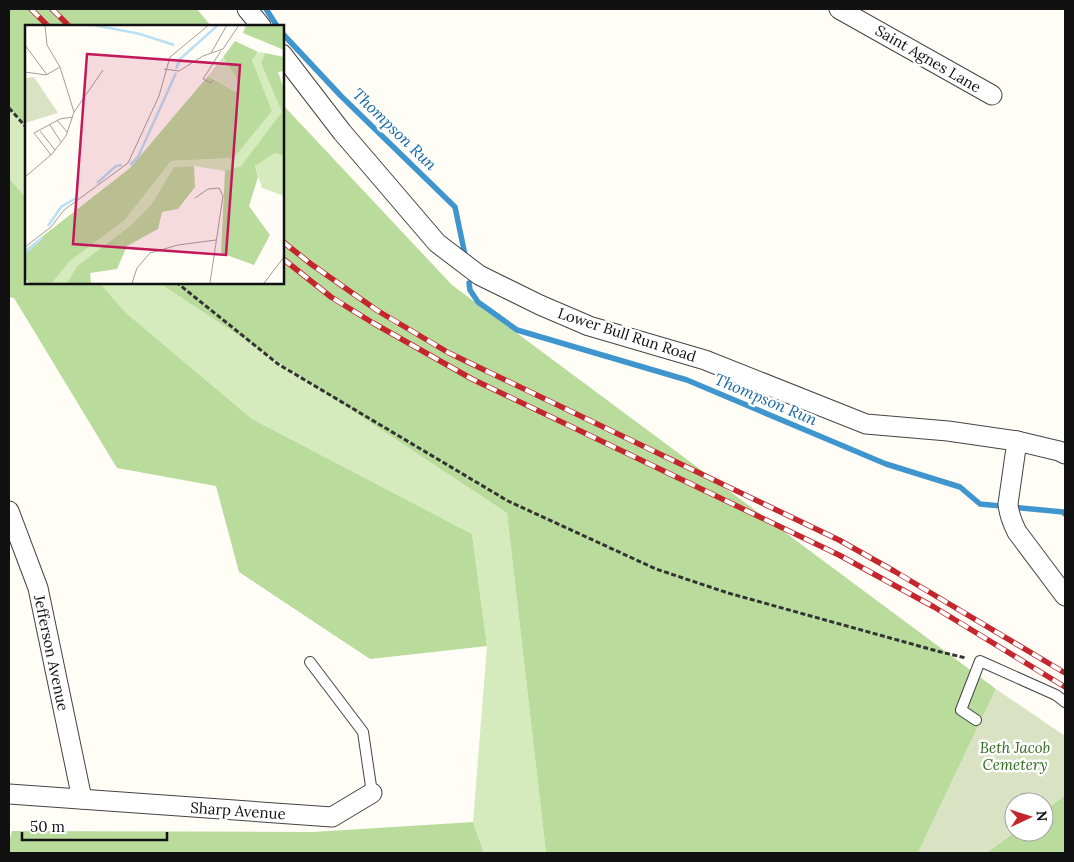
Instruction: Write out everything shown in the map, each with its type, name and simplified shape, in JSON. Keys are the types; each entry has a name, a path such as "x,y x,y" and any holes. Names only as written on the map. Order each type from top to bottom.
{"street":[{"path":"248,9 260,25"},
{"name":"Saint Agnes Lane","path":"839,9 992,95"},
{"name":"Lower Bull Run Road","path":"284,57 342,132 437,243 479,275 540,305 589,326 705,360 866,424 948,431 1017,441 1065,454"},
{"path":"1017,441 1008,504 1009,513 1017,532 1065,596"},
{"name":"Jefferson Avenue","path":"9,511 38,588 82,799"},
{"name":"Sharp Avenue","path":"9,794 332,817 372,794"}],"lane":[{"path":"976,720 961,710 980,661 1056,695 1065,702"},
{"path":"310,662 363,732 372,794"}],"path":[{"path":"9,108 25,126"},
{"path":"178,284 278,364 508,501 656,569 738,595 937,651 980,661"}],"green space":[{"path":"9,9 197,9 210,25 25,25 25,127 9,107"},
{"path":"284,106 452,285 996,689 919,851 924,853 546,853 507,513 161,284 284,284"},
{"path":"9,107 25,127 25,197 9,178"},
{"path":"9,178 25,197 25,284 101,284 125,312 252,419 472,534 487,646 370,659 239,572 216,486 117,468 14,298 9,297"},
{"path":"101,284 161,284 507,513 546,853 484,853 473,822 487,646 472,534 252,419 125,312"},
{"name":"Beth Jacob Cemetery","path":"996,689 1065,736 1065,795 1054,803 1054,792 1004,792 1004,840 986,853 926,853 919,851"},
{"path":"1065,795 1065,853 986,853 1004,840 1004,842 1054,842 1054,803"},
{"path":"473,822 484,853 9,853 12,831 313,832"}],"waterway":[{"name":"Thompson Run","path":"266,9 276,25"},
{"name":"Thompson Run","path":"284,35 341,96 455,207 465,255"},
{"name":"Thompson Run","path":"469,283 470,290 478,302 517,330 687,380 886,464 960,487 980,504 1063,512 1065,514"}],"railway":[{"path":"31,9 47,25"},
{"path":"52,9 68,25"},
{"path":"284,243 378,311 449,353 839,540 1065,673"},
{"path":"284,260 331,297 472,379 839,555 934,607 1065,687"}]}
